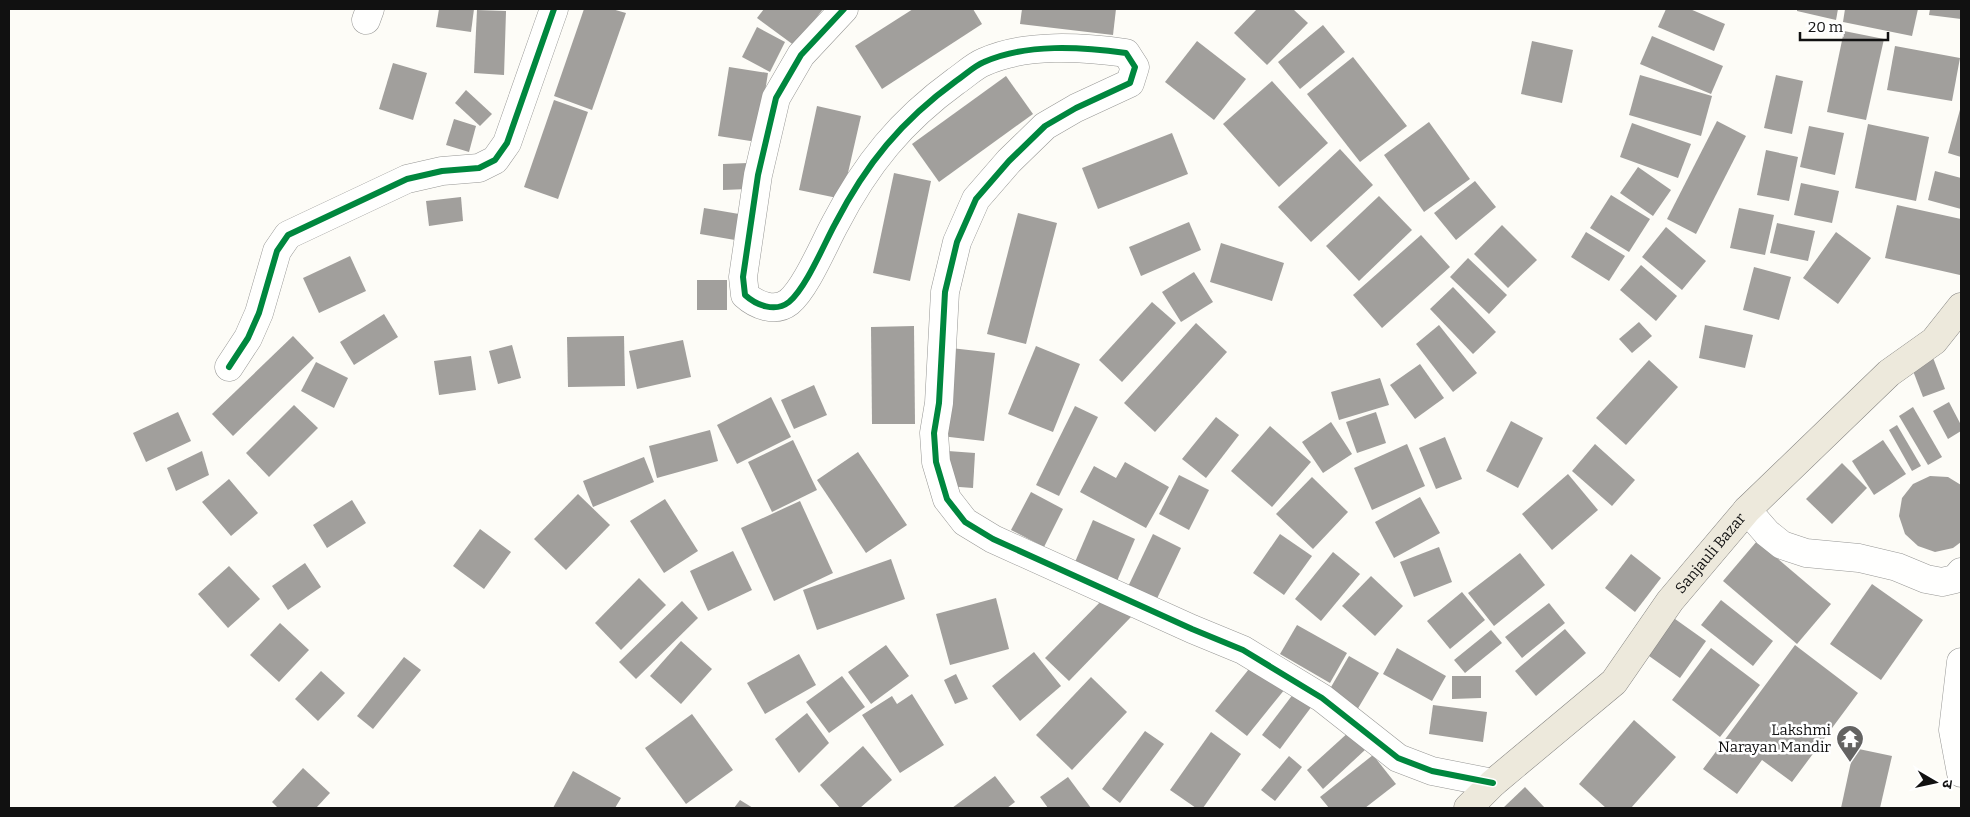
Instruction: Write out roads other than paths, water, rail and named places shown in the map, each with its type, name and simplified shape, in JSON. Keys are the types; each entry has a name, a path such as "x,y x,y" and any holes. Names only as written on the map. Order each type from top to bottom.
{"main road":[{"name":"Sanjauli Bazar","path":"1468,808 1493,783 1614,682 1670,601 1747,510 1889,373 1934,341 1961,307"}],"street":[{"path":"229,367 248,338 259,313 277,251 288,235 407,179 442,171 478,168 495,160 507,143 554,9"},
{"path":"844,9 801,54 776,98 758,175 743,277 745,295 754,304 772,308 788,303 802,286 853,189 892,137 939,94 983,62 1029,49 1102,50 1126,53 1134,67 1130,83 1084,104 1044,126 1009,161 976,200 957,242 945,292 939,403 934,433 936,462 947,499 965,522 993,539 1242,650 1322,698 1398,758 1432,771 1493,783"},
{"path":"1747,510 1767,533 1782,545 1806,553 1860,558 1897,567 1926,579 1942,582 1955,579 1961,572"},
{"path":"1961,662 1954,730 1961,773"}],"place":[{"name":"Lakshmi Narayan Mandir","path":"1850,763"}]}
